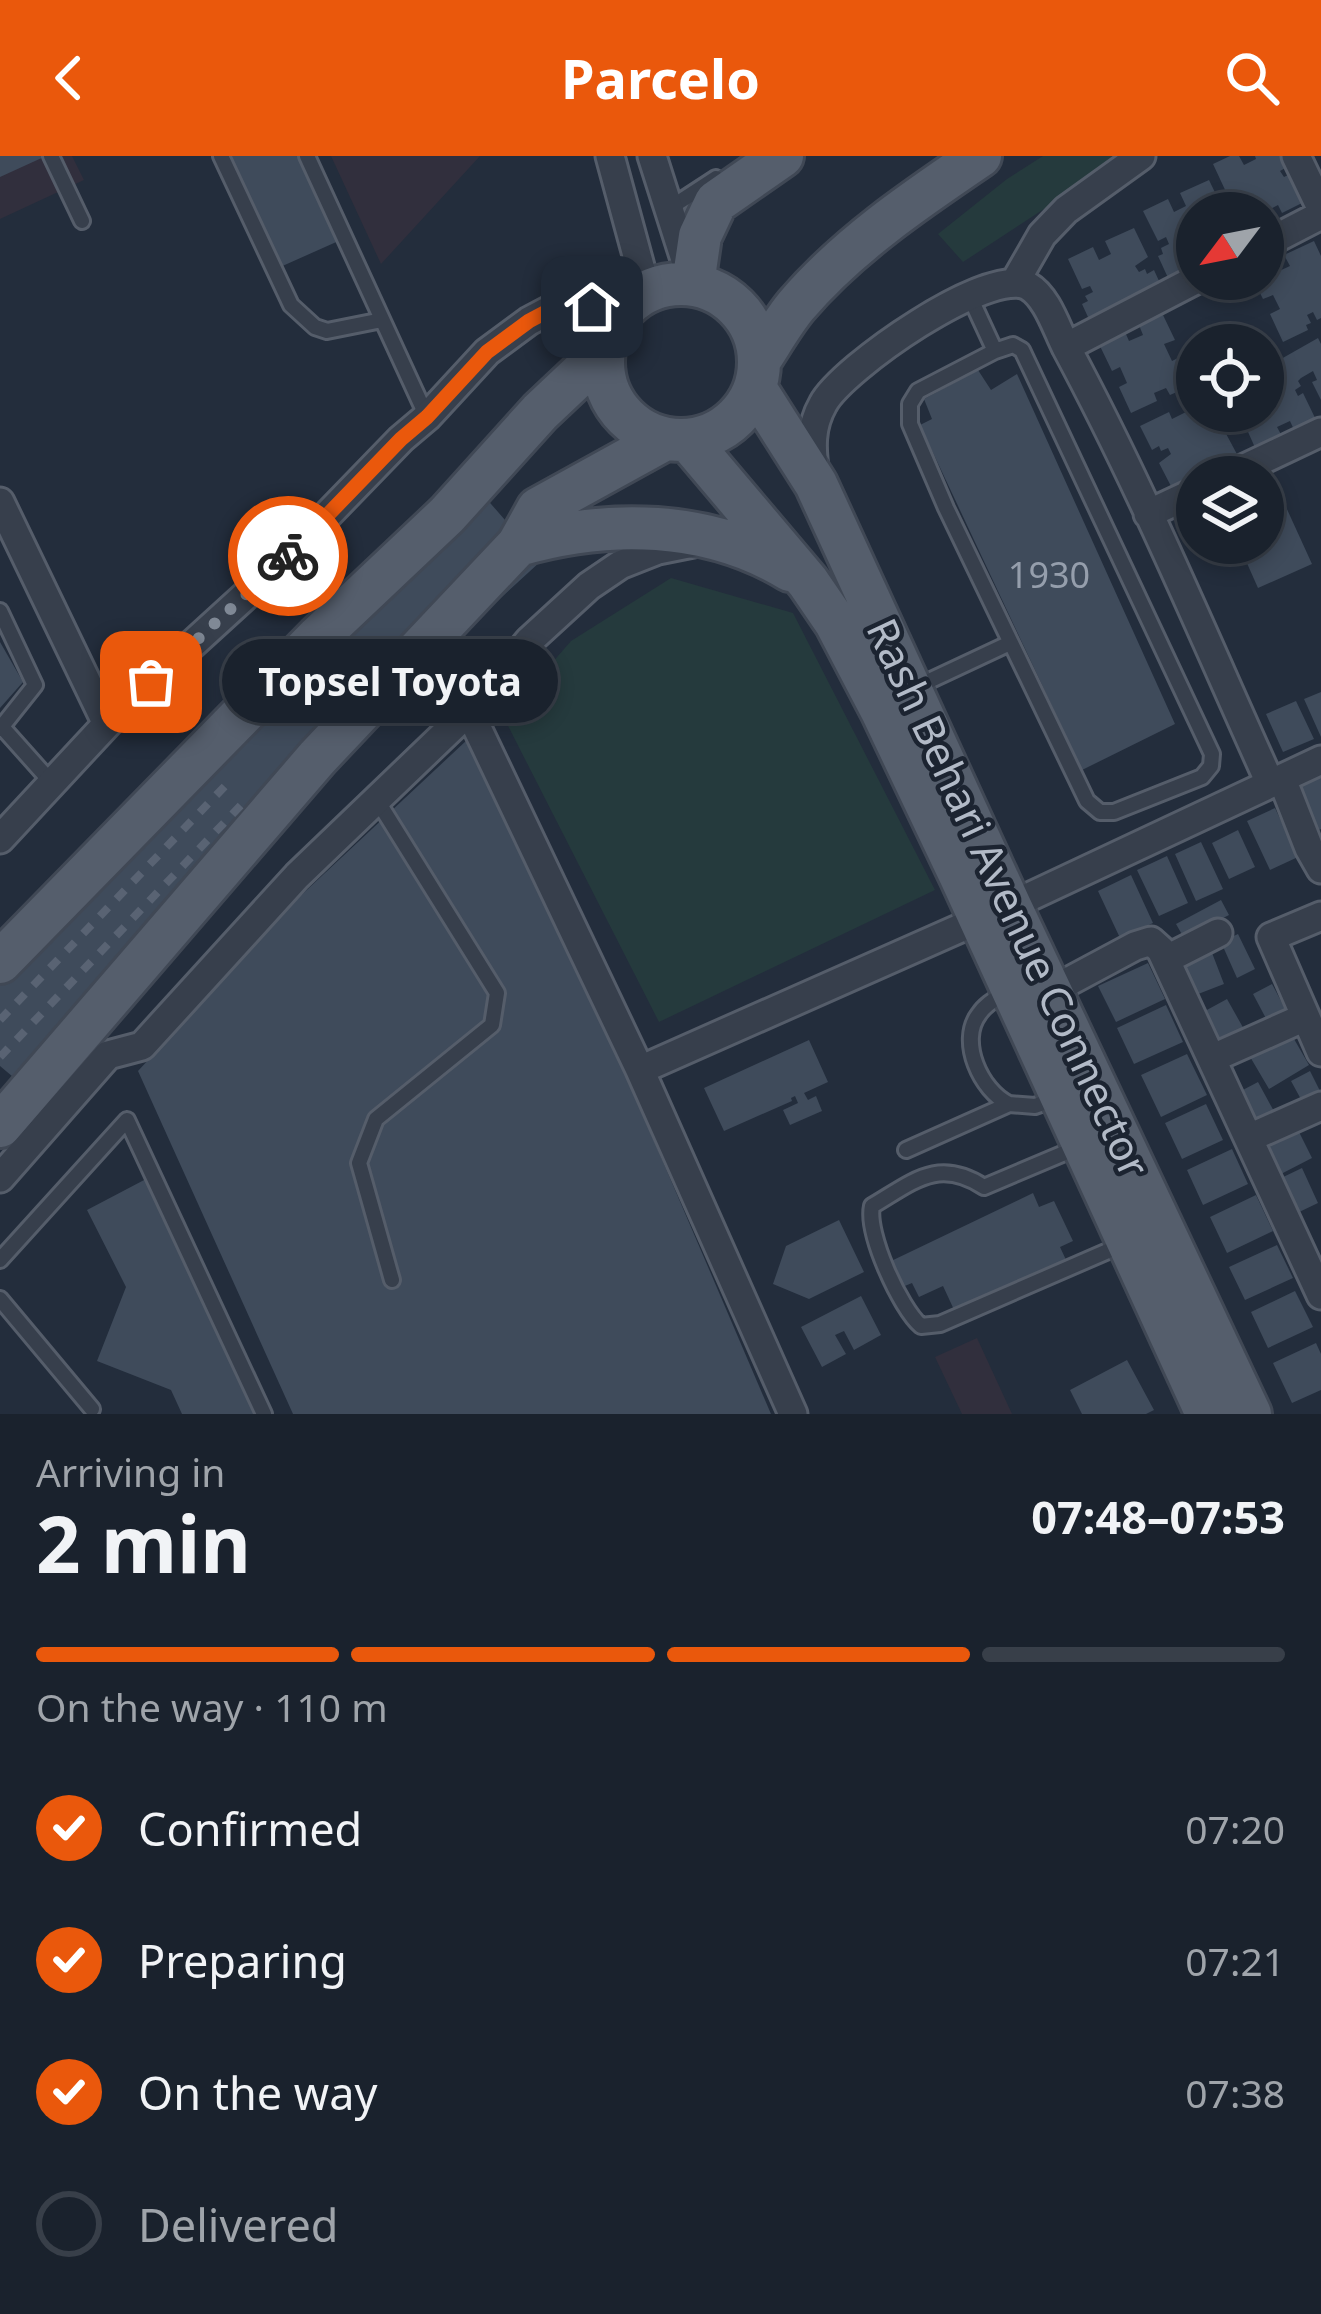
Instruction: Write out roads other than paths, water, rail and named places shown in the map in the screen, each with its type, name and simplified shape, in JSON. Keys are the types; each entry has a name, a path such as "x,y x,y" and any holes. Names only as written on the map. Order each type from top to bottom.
{"main road":[{"path":"693,284 700,236 716,202 782,156"},
{"path":"0,1126 316,758 518,545 538,509 677,440 710,435 729,424 745,408 757,375 793,310 842,260 914,201 980,156"},
{"path":"0,962 318,637 447,515 540,412 593,362 624,314 666,285 693,284 722,296 738,308 757,342 757,375"},
{"path":"624,314 604,356 613,399 626,418 644,431 677,440 808,582 836,623 995,913"},
{"name":"Rash Behari Avenue Connector","path":"757,375 816,484 909,690 995,913 1250,1414"},
{"path":"518,545 554,535 618,528 682,532 715,538 770,559 808,582"},
{"path":"1032,990 1062,1097 1128,1242 1196,1410"}],"street":[{"path":"0,839 107,724 278,566 487,352 561,304 624,314 610,156"},
{"path":"652,156 693,284"},
{"path":"1015,281 1042,235 1066,210 1141,156"},
{"path":"1284,233 1321,211 1296,156"},
{"path":"816,484 813,426 834,388 928,317 997,284 1015,281 1029,286 1040,297 1066,347 1321,869"},
{"path":"1066,347 1176,290"},
{"path":"1270,456 1321,432"},
{"path":"1148,514 1176,501"},
{"path":"0,502 107,724"},
{"path":"0,1178 108,1055 142,1046 297,876 470,711 529,641 589,586 620,565 658,550 715,538"},
{"path":"470,711 640,1070 794,1414"},
{"path":"640,1070 995,913 1321,760"},
{"path":"1321,916 1270,937 1321,1052"},
{"path":"1167,959 1218,933"},
{"path":"1032,990 1151,941 1167,959 1249,1138 1309,1237 1321,1294"},
{"path":"1213,1058 1305,1017"},
{"path":"1249,1138 1321,1106"}],"lane":[{"path":"51,156 82,221"},
{"path":"221,156 291,305 327,332 382,320"},
{"path":"307,156 427,417"},
{"path":"670,208 729,169"},
{"path":"970,297 995,351"},
{"path":"1013,345 1022,350 1212,754 1211,766 1202,777 1114,812 1100,812 1087,801 1010,643 916,442 910,404 918,391 1013,345"},
{"path":"0,611 34,685 1,728 52,783"},
{"path":"909,690 1010,643"},
{"path":"377,800 497,994 492,1025 376,1119 359,1163 392,1280"},
{"path":"1032,990 980,1012 971,1029 973,1054 989,1089 1001,1101 1035,1106 1062,1097"},
{"path":"906,1150 1009,1104"},
{"path":"0,1260 127,1120 264,1414"},
{"path":"1084,1144 984,1187 965,1174 941,1172 920,1178 872,1206 872,1235 908,1316 921,1326 940,1324 1128,1242"},
{"path":"0,1299 92,1409"}],"railway":[{"path":"0,1020 227,784"},
{"path":"0,1057 244,802"}],"place":[{"name":"Topsel Toyota","path":"151,682"}]}
